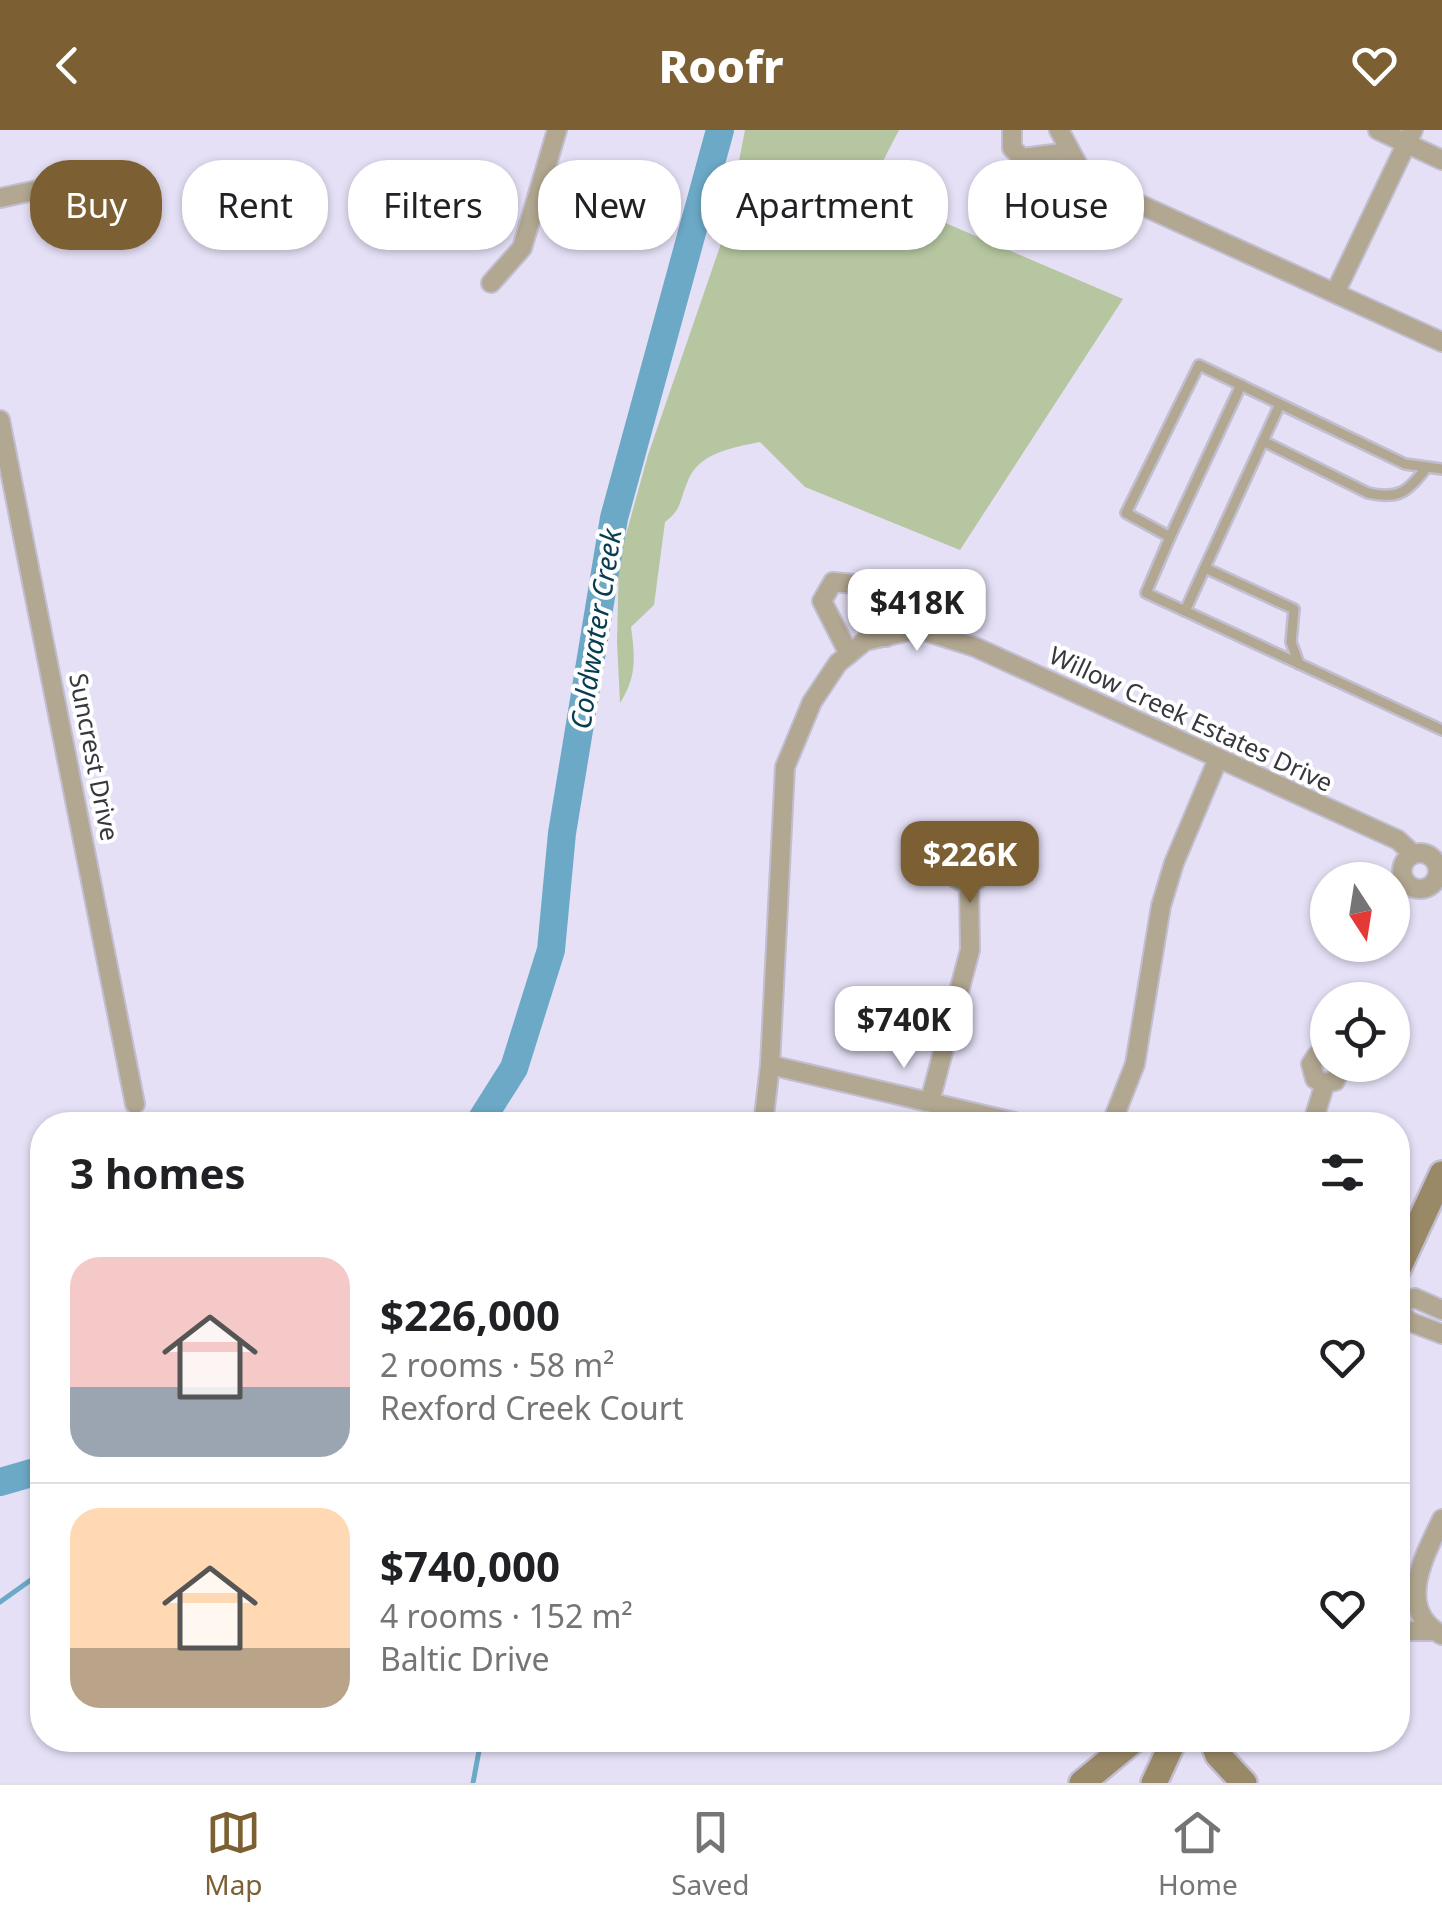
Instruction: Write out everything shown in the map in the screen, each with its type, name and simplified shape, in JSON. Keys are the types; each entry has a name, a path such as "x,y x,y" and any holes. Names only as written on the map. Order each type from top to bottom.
{"main road":[{"path":"1410,1243 1442,1174"},
{"path":"1082,1783 1119,1752"},
{"path":"1154,1783 1168,1752"},
{"path":"1217,1752 1244,1783"}],"street":[{"path":"491,283 522,248 557,130"},
{"path":"1012,130 1012,148 1022,158 1070,152"},
{"path":"1059,130 1086,180 1442,342"},
{"path":"1378,130 1410,137 1442,160"},
{"path":"1335,294 1410,137"},
{"path":"0,198 30,192"},
{"name":"Suncrest Drive","path":"0,420 136,1104"},
{"path":"849,654 822,601 833,582 854,584 886,636"},
{"name":"Willow Creek Estates Drive","path":"765,1112 785,767 812,702 838,663 865,641 918,629 975,647 1398,840 1413,854"},
{"path":"1116,1112 1135,1064 1160,906 1218,759"},
{"path":"930,1101 970,950 968,882"},
{"path":"770,1065 975,1112"},
{"path":"1316,1112 1325,1083"},
{"path":"1410,1300 1415,1298 1442,1310"},
{"path":"1410,1322 1442,1334"},
{"path":"1410,1583 1442,1519"},
{"path":"1410,1594 1438,1633"},
{"path":"1410,1632 1438,1633"}],"lane":[{"path":"1170,537 1126,513 1199,365 1405,464 1442,469"},
{"path":"1241,385 1146,593 1442,730"},
{"path":"1184,611 1280,404"},
{"path":"1263,441 1368,493 1385,497 1410,489 1426,468"},
{"path":"1204,568 1294,609 1291,642 1298,664"}],"green space":[{"path":"745,130 899,130 884,160 739,160"},
{"path":"948,224 968,233 968,250 1008,250 1123,299 960,550 805,487 760,442 717,453 699,464 677,509 665,522 654,605 631,627 633,666 620,703 619,560 648,455 719,250 948,250"}],"waterway":[{"name":"Coldwater Creek","path":"486,1112 514,1068 551,950 562,833 614,518 720,130"},
{"name":"Coldwater Creek","path":"0,1482 30,1473"},
{"path":"0,1602 30,1581"},
{"path":"473,1783 479,1752"}]}
